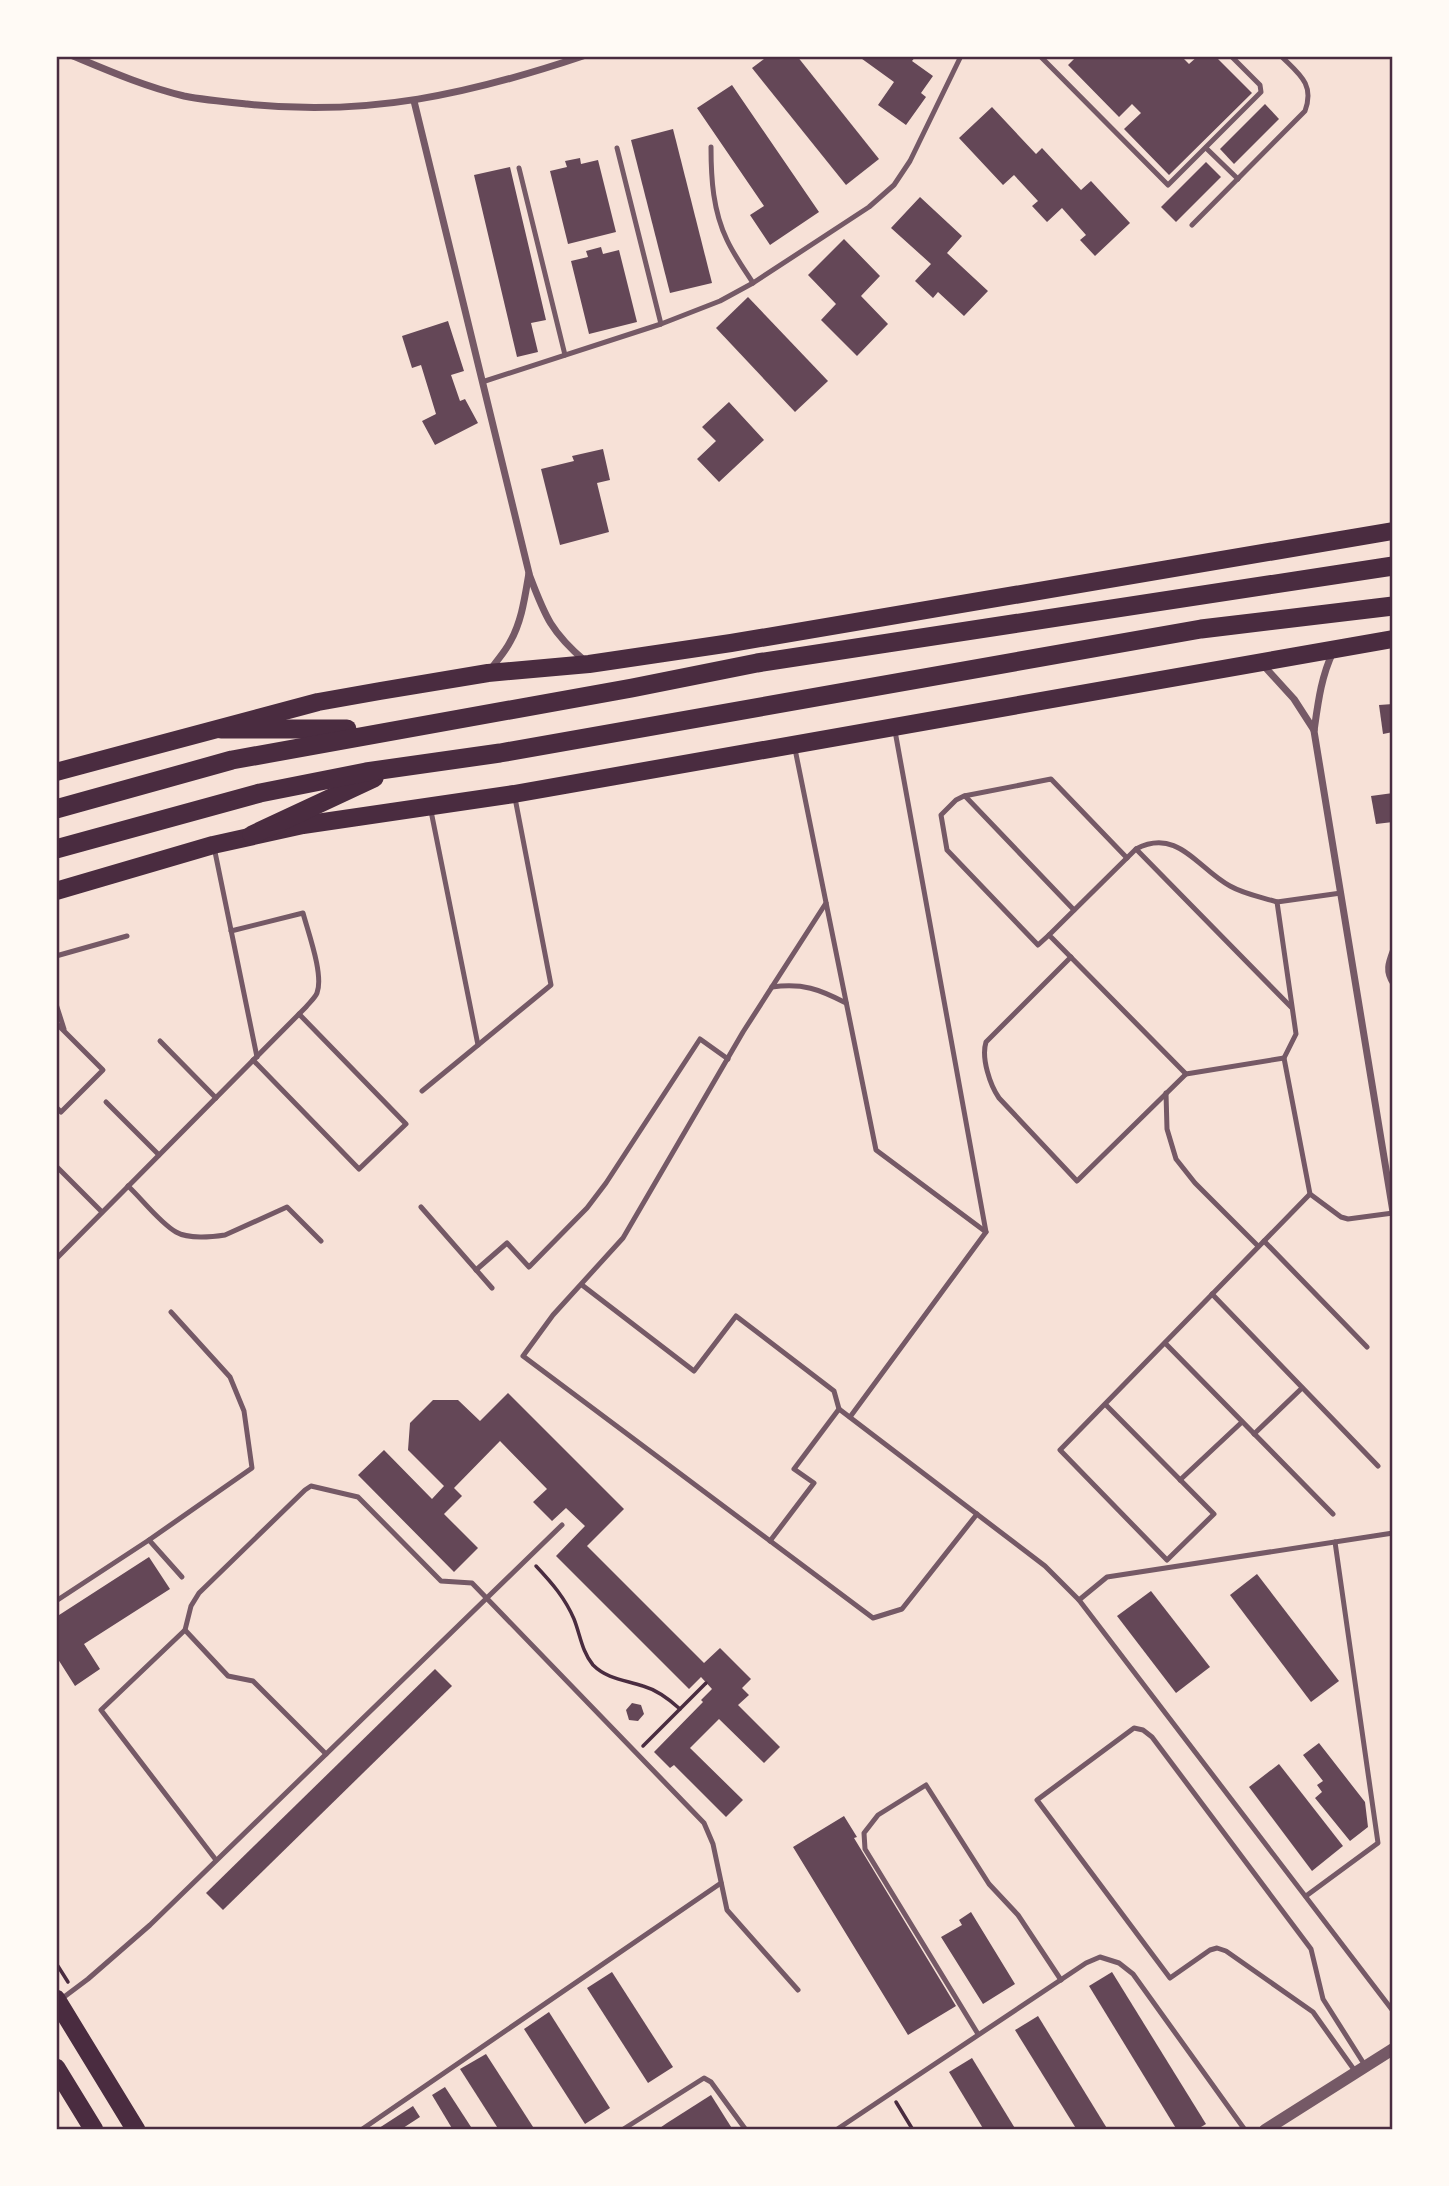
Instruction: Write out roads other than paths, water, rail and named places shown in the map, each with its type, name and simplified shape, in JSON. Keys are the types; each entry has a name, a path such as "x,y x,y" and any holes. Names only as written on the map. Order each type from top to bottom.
{"highway":[{"path":"56,809 232,760 757,663 1393,566"},
{"path":"56,849 260,793 400,766 514,750 1201,629 1393,606"},
{"path":"221,729 397,729"},
{"path":"252,835 400,766"},
{"path":"62,1997 135,2130"},
{"path":"56,2068 94,2130"}],"main road":[{"path":"56,772 318,702 488,673 589,664 731,643 1393,531"},
{"path":"56,891 213,845 303,825 514,794 1393,639"}],"street":[{"path":"73,56 140,83 184,96 283,108 320,109 414,101 490,85 583,56"},
{"path":"414,101 529,573 546,619 561,639 589,664"},
{"path":"488,673 514,634 522,612 529,573"},
{"path":"1334,650 1321,685 1314,731 1393,1213"},
{"path":"1261,663 1294,699 1314,731"},
{"path":"1265,2130 1393,2049"}],"lane":[{"path":"482,382 661,324 720,301 753,283 869,207 894,186 910,161 961,56"},
{"path":"1040,56 1168,185 1262,90 1231,56"},
{"path":"1192,225 1300,116 1308,102 1309,93 1304,82 1281,56"},
{"path":"710,147 713,193 719,219 727,241 753,283"},
{"path":"617,148 661,324"},
{"path":"1206,148 1237,179"},
{"path":"519,168 565,355"},
{"path":"850,1417 986,1232 894,726"},
{"path":"794,744 876,1150 986,1232"},
{"path":"1126,858 1051,779 964,796 941,815 947,850 1038,945 1136,849 1153,843 1178,847 1228,885 1277,902 1341,893"},
{"path":"422,1091 551,985 514,794"},
{"path":"964,796 1074,910"},
{"path":"430,807 478,1045"},
{"path":"213,845 255,1058 359,1169 406,1124 299,1014"},
{"path":"1136,849 1291,1007"},
{"path":"1277,902 1296,1034 1284,1058 1310,1194 1341,1217 1349,1219 1393,1213"},
{"path":"826,903 728,1059 623,1238 554,1315 523,1356 873,1618 902,1609 977,1514"},
{"path":"56,1259 317,993 317,967 303,913 231,931"},
{"path":"1049,935 1186,1074"},
{"path":"56,956 127,936"},
{"path":"1393,948 1387,972 1393,984"},
{"path":"1071,957 986,1042 984,1050 993,1088 999,1098 1077,1181 1186,1074 1284,1058"},
{"path":"772,987 807,986 846,1003"},
{"path":"56,1004 65,1032"},
{"path":"56,1023 103,1070 61,1112 56,1107"},
{"path":"476,1270 507,1243 529,1267 564,1233 606,1183 699,1039 728,1059"},
{"path":"160,1041 216,1098"},
{"path":"1167,1093 1167,1129 1176,1159 1195,1183 1258,1246"},
{"path":"106,1102 159,1155"},
{"path":"56,1166 102,1212"},
{"path":"128,1186 169,1226 182,1234 216,1237 225,1235 287,1207 321,1241"},
{"path":"1106,1405 1214,1514 1167,1560 1060,1450 1310,1194"},
{"path":"421,1207 492,1288"},
{"path":"1264,1241 1367,1347"},
{"path":"582,1285 694,1371 736,1316 834,1391 839,1409 1045,1566 1079,1600 1393,2011"},
{"path":"1212,1294 1378,1466"},
{"path":"56,1601 252,1468 244,1411 230,1377 171,1312"},
{"path":"1165,1343 1333,1514"},
{"path":"1254,1434 1302,1388"},
{"path":"770,1541 814,1483 794,1469 839,1409"},
{"path":"1180,1480 1242,1422"},
{"path":"216,1860 101,1710 185,1630 188,1615 200,1592 311,1486 358,1497 441,1581 472,1583 699,1817 708,1828 727,1910 798,1990"},
{"path":"62,1997 150,1925 562,1525"},
{"path":"1079,1600 1107,1577 1393,1533"},
{"path":"149,1540 182,1577"},
{"path":"1306,1896 1378,1843 1335,1542"},
{"path":"185,1630 228,1676 253,1681 326,1754"},
{"path":"1134,1728 1143,1730 1152,1737 1311,1949 1323,1999 1361,2070 1313,2012 1226,1951 1217,1948 1210,1950 1170,1978 1037,1800 1134,1728"},
{"path":"978,2034 865,1849 864,1833 878,1815 926,1785 989,1884 1018,1915 1061,1980"},
{"path":"361,2130 721,1883"},
{"path":"836,2130 1086,1963 1100,1957 1112,1959 1126,1968 1138,1981 1245,2130"},
{"path":"622,2130 704,2078 711,2082 746,2130"}]}
